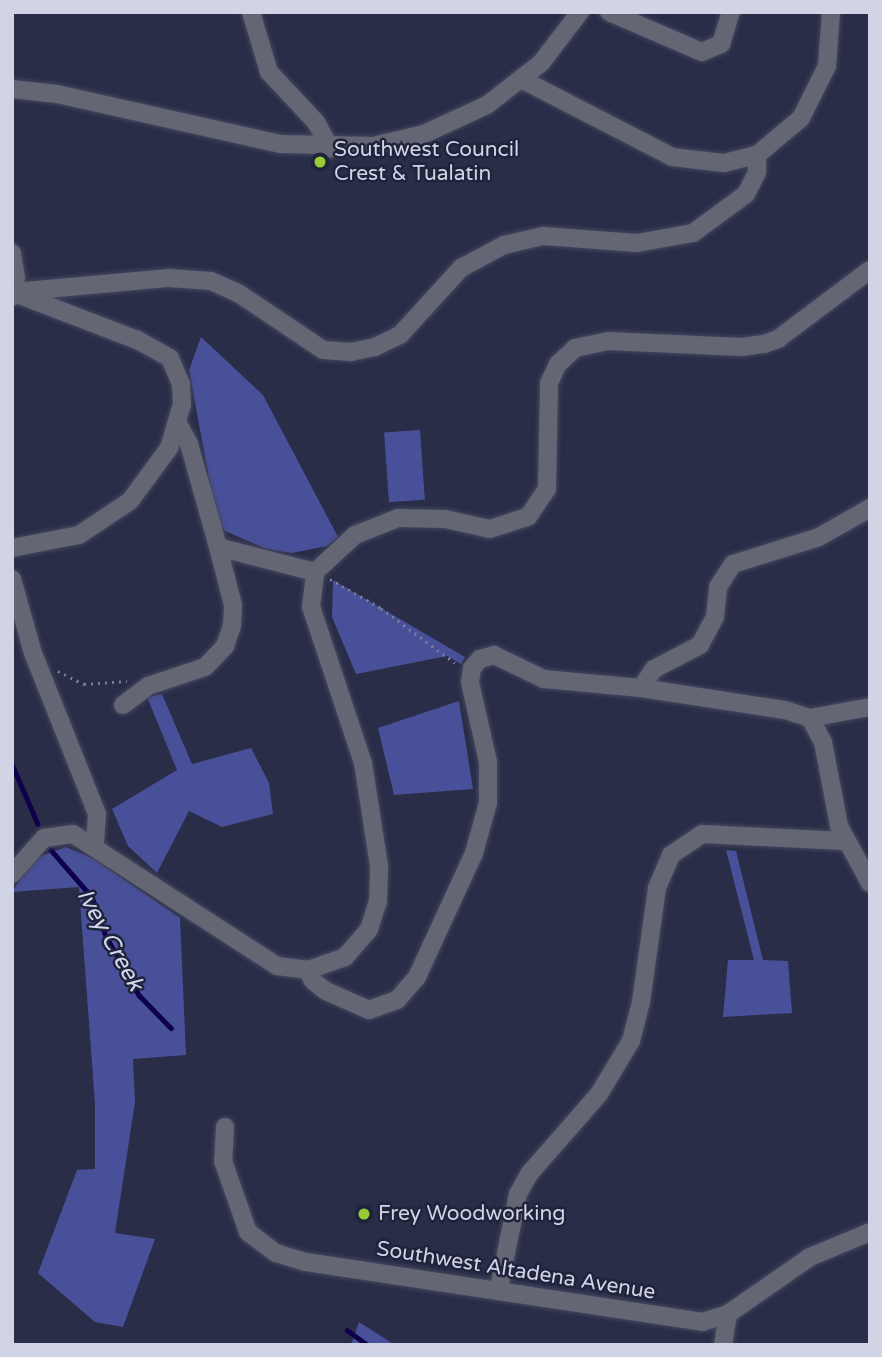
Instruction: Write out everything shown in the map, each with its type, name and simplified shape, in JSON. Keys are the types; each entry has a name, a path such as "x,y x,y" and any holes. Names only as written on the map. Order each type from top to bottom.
{"street":[{"path":"251,12 269,72 316,122 330,148"},
{"path":"12,89 57,94 281,144 330,148 373,146 424,134 487,105 523,80 580,12"},
{"path":"609,12 702,52 721,44 731,12"},
{"path":"523,80 672,157 724,163 757,155 801,118 814,99 827,66 831,12"},
{"path":"13,295 169,278 211,281 238,293 323,350 351,352 375,347 400,335 461,268 504,245 543,236 637,243 693,233 746,194 757,172 757,155"},
{"path":"12,253 13,295"},
{"path":"12,874 23,857 52,835 73,834 95,845 277,966 308,970 345,957 359,945 378,901 379,866 363,763 311,607 314,572 346,541 398,519 446,519 490,529 528,517 548,489 549,383 558,364 575,348 608,341 743,347 764,344 870,270"},
{"path":"12,548 63,540 100,525 146,483 169,448 178,423 181,384 170,358 137,340 13,295"},
{"path":"123,705 142,690 193,673 225,646 233,605 189,444 178,423"},
{"path":"640,688 654,668 700,645 715,617 718,587 733,564 820,537 870,508"},
{"path":"218,547 314,572"},
{"path":"12,579 30,643 97,814 95,845"},
{"path":"308,970 313,981 326,991 369,1010 397,1000 417,977 474,853 488,803 488,762 470,682 472,667 494,655 544,679 640,688 785,710 810,718 870,706"},
{"path":"810,718 822,742 845,841 870,883"},
{"path":"499,1288 519,1194 529,1174 599,1094 631,1041 641,1002 657,888 671,855 702,834 845,841"},
{"name":"Southwest Altadena Avenue","path":"225,1127 223,1160 248,1232 276,1253 306,1262 499,1288 686,1322 728,1314 810,1258 870,1232"},
{"path":"723,1345 728,1314"}],"path":[{"path":"314,572 381,608 443,657 472,667"},
{"path":"52,664 83,684 124,679 142,690"}],"shaded area":[{"path":"201,337 263,395 338,537 327,546 292,553 266,549 225,531 217,522 189,370"},
{"path":"420,430 425,500 389,502 384,433"},
{"path":"333,580 465,657 461,664 447,656 356,674 332,617"},
{"path":"162,694 192,764 251,748 269,783 273,814 222,827 189,811 157,873 128,846 112,809 177,770 147,697"},
{"path":"459,701 473,789 394,795 378,728"},
{"path":"66,847 94,859 180,918 186,1055 133,1059 135,1102 115,1233 155,1239 123,1327 95,1322 38,1273 77,1170 95,1169 95,1104 79,887 12,892 33,859"},
{"path":"726,850 736,851 763,960 788,961 792,1013 723,1017 728,960 754,960"},
{"path":"359,1322 395,1345 351,1345"}],"waterway":[{"name":"Ivey Creek","path":"12,764 38,824"},
{"name":"Ivey Creek","path":"51,850 92,897 106,936 139,995 171,1028"},
{"name":"Ivey Creek","path":"347,1330 368,1345"}],"place":[{"name":"Southwest Council Crest & Tualatin","path":"320,162"},
{"name":"Frey Woodworking","path":"364,1214"}]}
